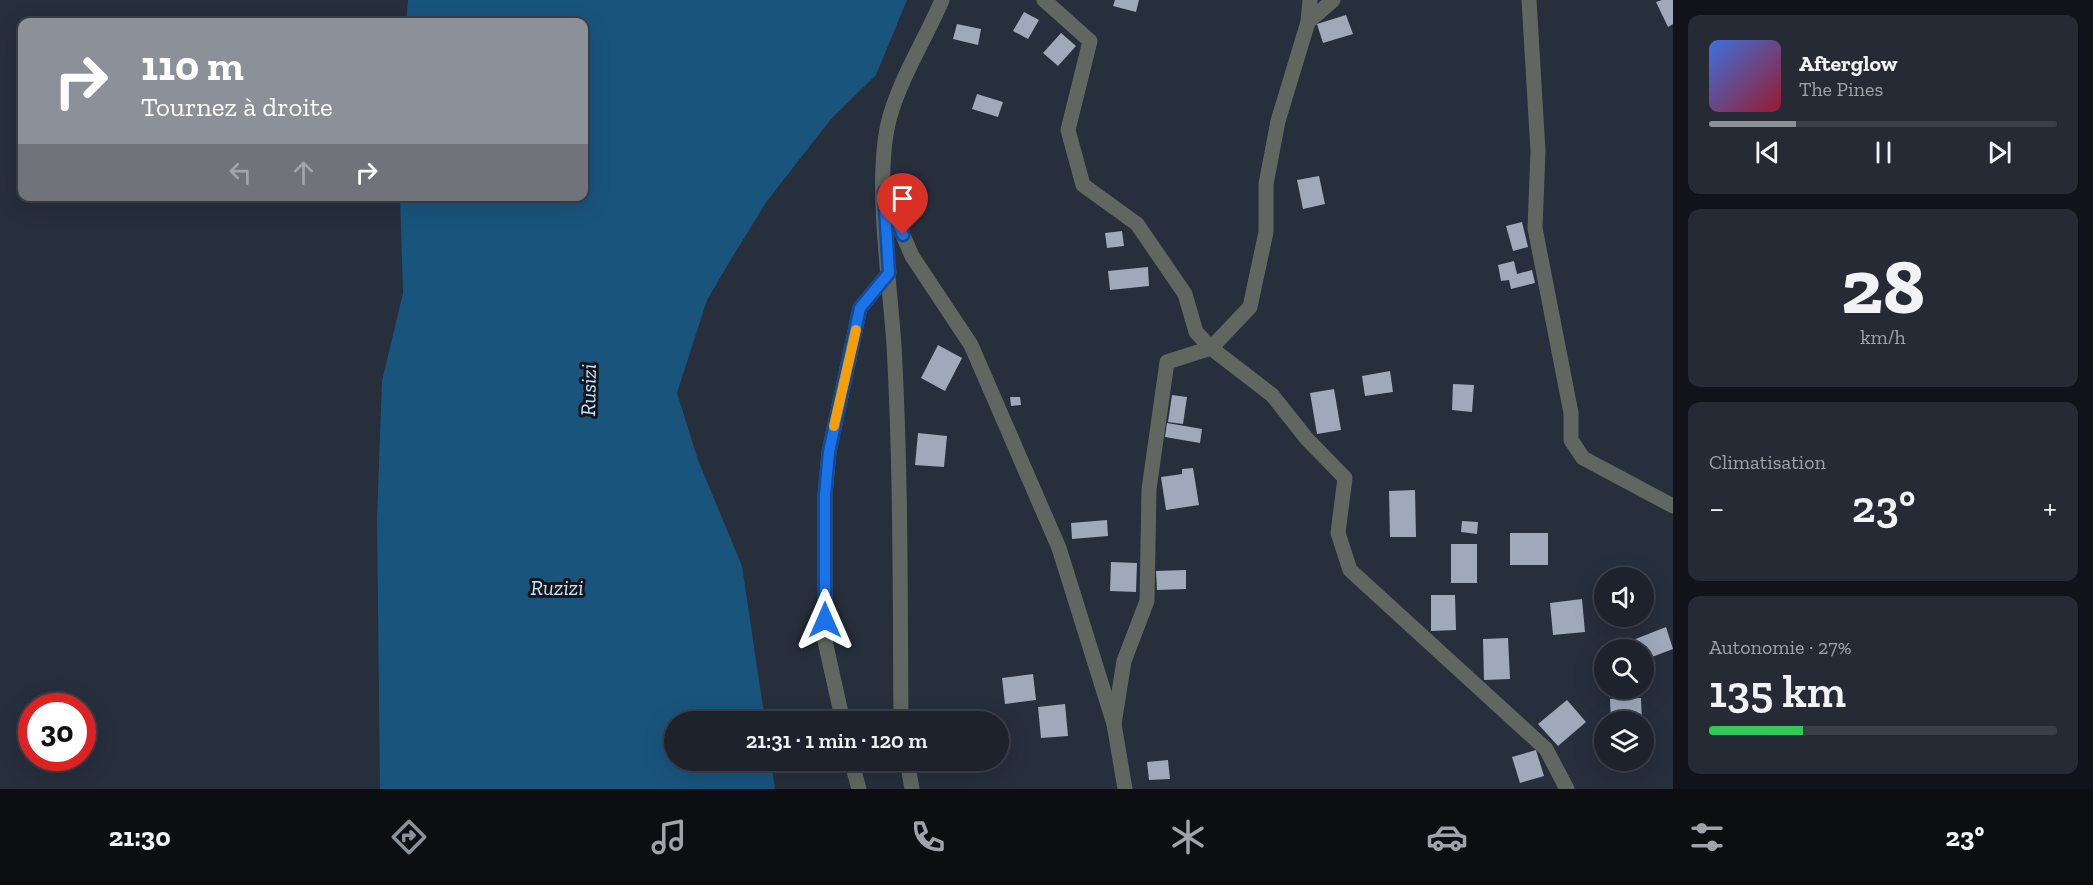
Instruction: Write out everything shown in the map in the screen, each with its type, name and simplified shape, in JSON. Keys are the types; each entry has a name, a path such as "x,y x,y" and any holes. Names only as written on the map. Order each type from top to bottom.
{"street":[{"path":"901,711 898,431 884,192 884,151 890,116 942,0"},
{"path":"1044,0 1090,41 1068,130 1083,185 1137,224 1185,294 1196,332 1211,348 1272,395 1307,440 1345,478 1338,533 1350,570 1546,749 1567,789"},
{"path":"1114,724 1124,661 1147,601 1149,489 1167,362 1211,348 1250,307 1266,232 1266,184 1278,121 1308,22 1310,0"},
{"path":"1308,22 1333,0"},
{"path":"1529,0 1539,151 1535,228 1571,413 1571,440 1583,458 1673,506"},
{"path":"884,192 912,256 971,345 993,391 1059,548 1114,724 1125,789"},
{"path":"841,711 825,641 825,495 829,452 860,308 889,273"},
{"path":"855,771 859,789"},
{"path":"909,771 912,789"}],"water":[{"name":"Ruzizi","path":"408,0 907,0 876,75 831,119 767,201 707,300 677,393 698,460 742,566 764,711 664,711 664,771 772,771 775,789 380,789 377,518 382,381 403,293 400,201 588,201 588,18 406,18"}],"building":[{"path":"1115,0 1139,0 1136,12 1113,6"},
{"path":"1673,0 1673,24 1668,27 1656,2"},
{"path":"1024,12 1039,20 1028,39 1013,31"},
{"path":"1346,15 1353,34 1323,43 1317,24"},
{"path":"957,24 981,29 978,45 953,39"},
{"path":"1061,33 1076,46 1058,66 1043,53"},
{"path":"977,94 1003,102 998,117 972,109"},
{"path":"1319,176 1325,204 1303,209 1297,180"},
{"path":"1522,222 1528,247 1513,251 1506,226"},
{"path":"1122,231 1124,246 1107,248 1105,233"},
{"path":"1514,261 1517,274 1532,270 1535,283 1511,289 1509,280 1501,281 1498,265"},
{"path":"1148,267 1149,286 1110,290 1108,271"},
{"path":"938,345 962,358 945,391 921,378"},
{"path":"1390,371 1393,392 1365,396 1362,376"},
{"path":"1453,384 1474,385 1472,412 1452,410"},
{"path":"1334,389 1341,430 1317,434 1310,393"},
{"path":"1172,395 1187,397 1183,424 1168,422"},
{"path":"1010,397 1020,397 1021,405 1011,406"},
{"path":"1167,423 1202,429 1200,443 1165,437"},
{"path":"918,433 947,436 944,467 915,465"},
{"path":"1193,468 1199,505 1166,510 1161,477 1182,474 1182,469"},
{"path":"1415,490 1416,537 1390,537 1389,491"},
{"path":"1107,520 1108,536 1072,539 1071,523"},
{"path":"1462,521 1478,522 1477,534 1461,532"},
{"path":"1510,533 1548,533 1548,565 1510,565"},
{"path":"1451,544 1477,544 1477,583 1451,583"},
{"path":"1111,562 1137,563 1136,592 1110,591"},
{"path":"1186,570 1186,589 1157,590 1156,571"},
{"path":"1431,595 1455,595 1456,630 1431,631"},
{"path":"1582,599 1585,632 1553,635 1550,603"},
{"path":"1666,627 1673,649 1654,656 1654,639 1636,639"},
{"path":"1508,638 1510,679 1484,680 1483,639"},
{"path":"1033,674 1036,700 1005,704 1002,678"},
{"path":"1610,699 1641,699 1642,711 1611,711"},
{"path":"1567,700 1586,722 1558,746 1538,724"},
{"path":"1065,704 1068,736 1041,738 1038,707"},
{"path":"1536,750 1544,776 1520,783 1512,757"},
{"path":"1168,760 1170,779 1149,780 1147,762"}],"slow traffic":[{"path":"834,426 856,330"}],"route":[{"path":"825,620 825,495 829,452 860,308 889,273 884,192 903,235"}],"water label":[{"name":"Rusizi","path":"588,390"}]}
